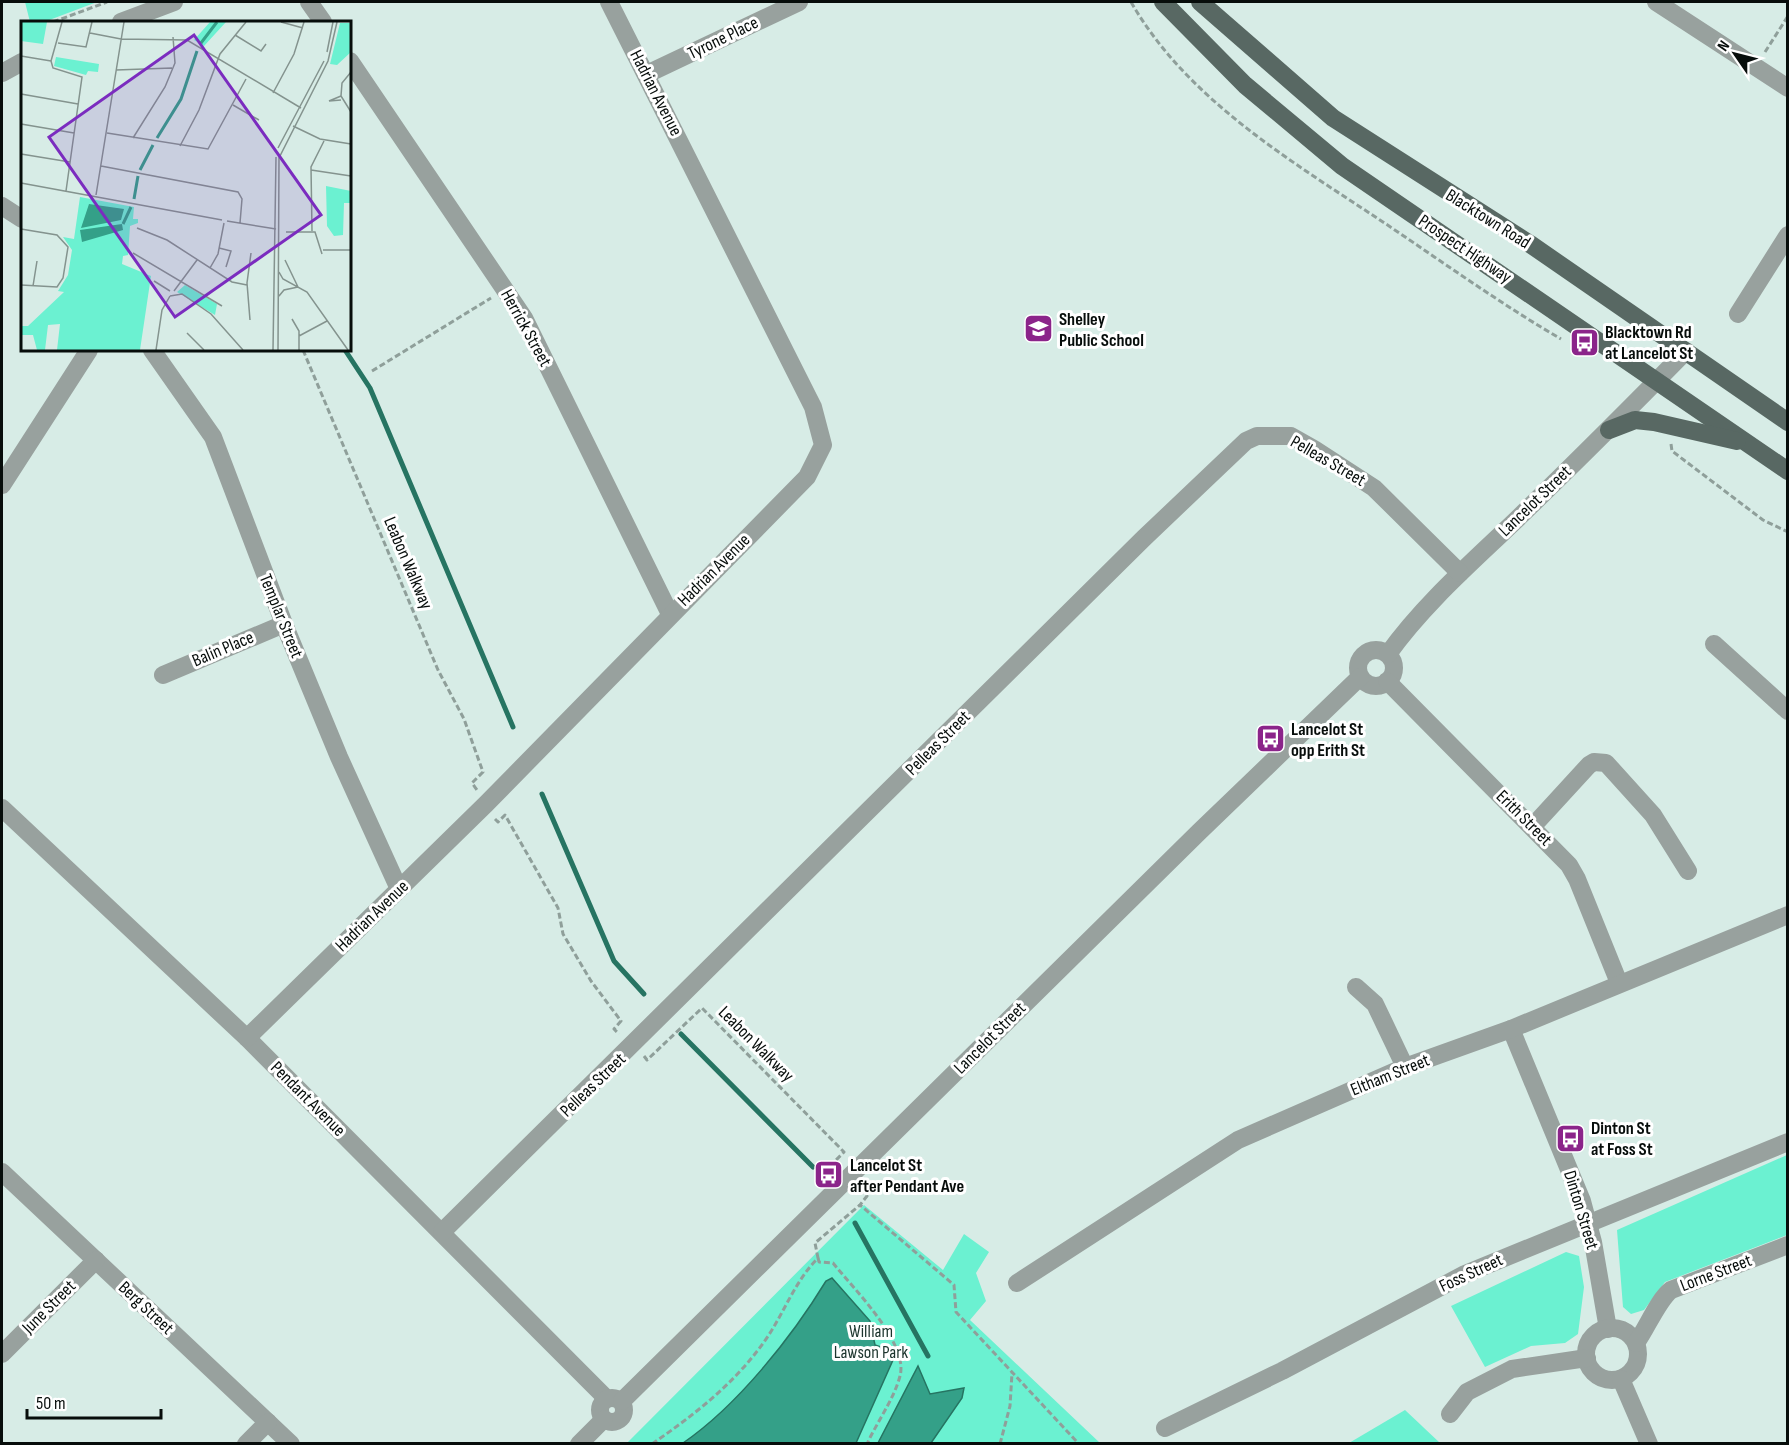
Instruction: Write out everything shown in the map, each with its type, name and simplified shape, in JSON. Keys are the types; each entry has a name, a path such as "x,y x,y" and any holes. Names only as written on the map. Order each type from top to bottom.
{"main road":[{"name":"Prospect Highway","path":"1163,2 1245,86 1342,166 1788,471"},
{"name":"Blacktown Road","path":"1200,2 1334,118 1530,244 1788,422"},
{"path":"1609,430 1635,420 1654,422 1748,443"}],"street":[{"path":"124,21 174,2"},
{"path":"309,2 322,21"},
{"name":"Hadrian Avenue","path":"247,1038 399,889 807,477 823,445 813,407 609,2"},
{"name":"Tyrone Place","path":"647,74 799,2"},
{"path":"1656,2 1788,88"},
{"name":"Herrick Street","path":"351,62 525,318 670,614"},
{"path":"2,73 21,63"},
{"path":"2,206 21,218"},
{"path":"1738,314 1788,235"},
{"path":"2,485 88,351"},
{"name":"Templar Street","path":"153,351 213,437 284,624 339,757 399,889"},
{"name":"Lancelot Street","path":"1388,654 1403,634 1460,573 1609,430 1686,351"},
{"name":"Pelleas Street","path":"442,1233 1161,522 1246,441 1257,436 1290,436 1314,449 1374,488 1460,573"},
{"name":"Balin Place","path":"163,675 284,624"},
{"path":"1714,644 1788,711"},
{"path":"1380,650 1388,654 1394,671 1387,681 1370,685 1360,677 1358,664 1366,652 1380,650"},
{"name":"Lancelot Street","path":"579,1443 604,1419 612,1422 620,1420 624,1413 614,1400 1360,677"},
{"name":"Erith Street","path":"1387,681 1561,856 1577,879 1620,983"},
{"path":"1533,826 1589,765 1601,762 1611,766 1646,807 1688,871"},
{"name":"Pendant Avenue","path":"2,808 247,1038 570,1365 614,1400"},
{"name":"Eltham Street","path":"1017,1283 1239,1140 1405,1067 1511,1029 1788,915"},
{"path":"1356,987 1375,1005 1405,1067"},
{"name":"Dinton Street","path":"1511,1029 1589,1224 1608,1329"},
{"name":"Foss Street","path":"1165,1428 1282,1371 1465,1274 1788,1142"},
{"name":"Berg Street","path":"2,1172 291,1443"},
{"name":"Lorne Street","path":"1636,1343 1650,1324 1664,1295 1671,1290 1788,1245"},
{"name":"June Street","path":"2,1354 96,1260"},
{"path":"1608,1329 1624,1331 1636,1343 1638,1360 1634,1368 1621,1379 1599,1377 1589,1365 1587,1358 1587,1350 1594,1336 1608,1329"},
{"path":"1450,1414 1467,1392 1512,1369 1587,1358"},
{"path":"1621,1379 1649,1443"},
{"path":"246,1443 268,1422"}],"path":[{"path":"56,21 107,2"},
{"path":"1756,67 1788,16"},
{"path":"372,371 505,289"},
{"name":"Leabon Walkway","path":"303,351 438,670 464,719 483,772 472,783"},
{"path":"1669,437 1672,451 1763,520 1788,532"},
{"path":"498,822 505,815 553,898 558,908 563,934 591,981 621,1021 614,1029"},
{"name":"Leabon Walkway","path":"647,1060 702,1008 844,1152 835,1161"},
{"path":"867,1196 860,1205 815,1243 819,1262 833,1263 887,1330 898,1351 901,1375 867,1443"},
{"path":"860,1205 954,1286 956,1312 1079,1443"},
{"path":"652,1443 694,1415 723,1389 764,1342 802,1274 819,1258"},
{"path":"1000,1443 1011,1406 1012,1373"}],"green space":[{"path":"25,2 97,2 47,21 30,21"},
{"path":"1787,1155 1787,1235 1665,1282 1644,1310 1631,1314 1623,1307 1617,1230"},
{"name":"William Lawson Park","path":"864,1205 943,1270 964,1234 989,1252 976,1273 986,1301 970,1320 1100,1443 626,1444"},
{"path":"1566,1252 1579,1256 1584,1287 1578,1334 1565,1343 1531,1346 1485,1367 1451,1306"},
{"path":"1405,1410 1440,1443 1349,1443"}],"shaded area":[{"path":"832,1278 870,1321 875,1345 887,1349 893,1360 856,1443 683,1443 723,1410 762,1369 797,1325 826,1281"},
{"path":"918,1366 930,1394 964,1388 962,1398 931,1443 878,1443"}],"waterway":[{"path":"346,351 370,388 513,727"},
{"path":"542,794 614,961 644,994"},
{"path":"681,1034 813,1167"},
{"path":"855,1223 928,1356"}],"place":[{"name":"Shelley Public School","path":"1038,329"},
{"name":"Blacktown Rd at Lancelot St","path":"1584,342"},
{"name":"Lancelot St opp Erith St","path":"1270,739"},
{"name":"Dinton St at Foss St","path":"1570,1138"},
{"name":"Lancelot St after Pendant Ave","path":"829,1175"}]}
